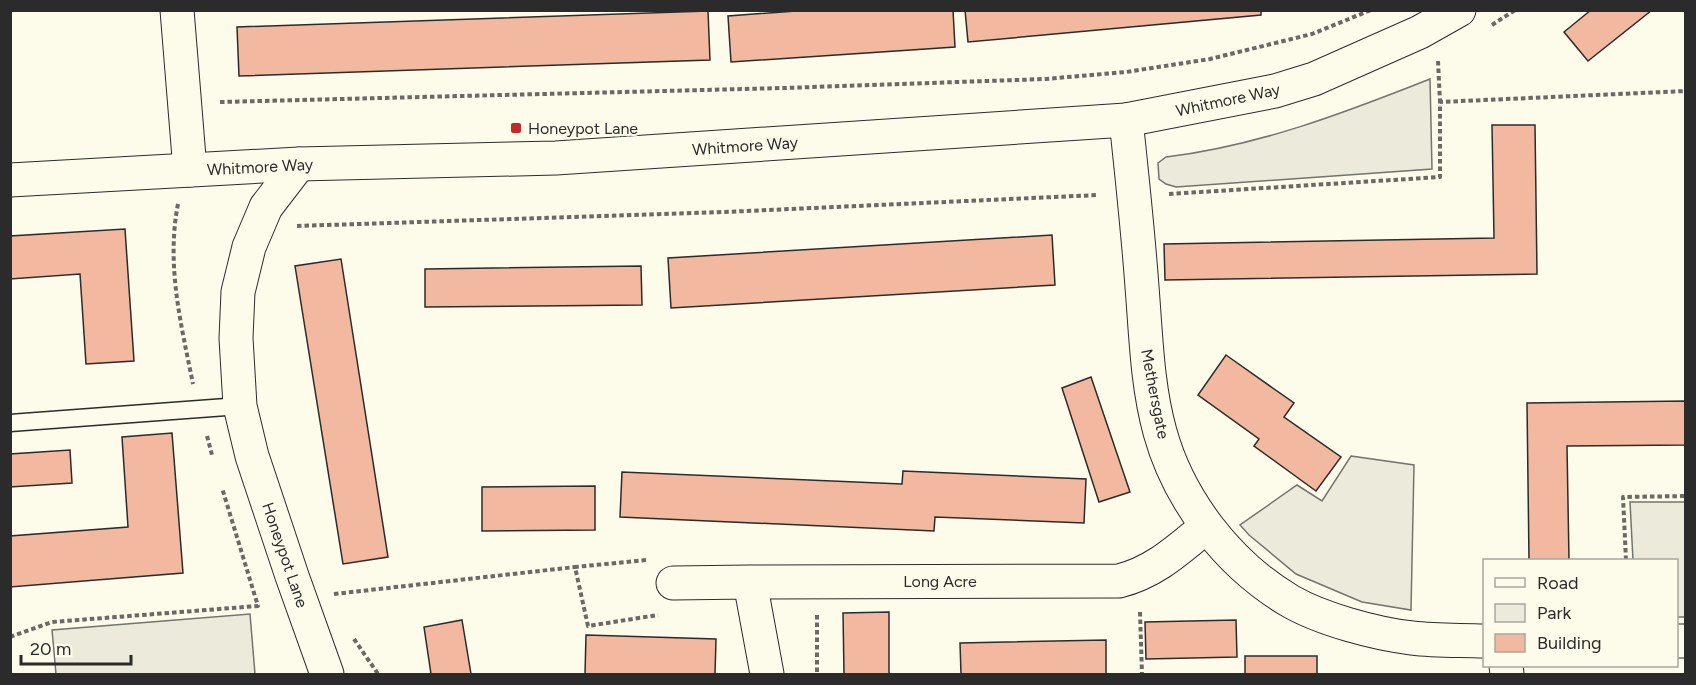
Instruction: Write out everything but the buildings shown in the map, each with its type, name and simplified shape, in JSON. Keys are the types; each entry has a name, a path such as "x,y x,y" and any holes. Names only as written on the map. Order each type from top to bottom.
{"street":[{"path":"177,10 190,170"},
{"name":"Whitmore Way","path":"10,180 299,164 556,158 1126,120 1275,92 1305,82 1420,32 1459,10"},
{"name":"Methersgate","path":"1126,120 1146,350 1155,411 1160,433 1180,483 1207,526 1235,559 1291,602 1302,607 1367,630 1401,636 1483,641"},
{"name":"Honeypot Lane","path":"299,164 266,207 249,247 238,292 236,338 240,406 252,456 327,675"},
{"name":"Long Acre","path":"670,599 750,582 1119,580 1140,576 1207,526"},
{"path":"750,582 767,675"}],"lane":[{"path":"10,423 240,406"}],"path":[{"path":"218,102 1045,79 1126,72 1210,59 1312,34 1371,10"},
{"path":"1486,29 1515,10"},
{"path":"1162,194 1440,177 1438,60 1430,65"},
{"path":"1440,102 1686,91"},
{"path":"288,226 725,212 1104,195"},
{"path":"178,203 174,224 173,274 193,387"},
{"path":"199,410 215,464"},
{"path":"10,637 52,622 258,606 222,486"},
{"path":"1626,559 1623,497 1686,496"},
{"path":"326,594 651,560"},
{"path":"575,567 588,626 670,599"},
{"path":"1140,611 1142,675"},
{"path":"353,637 378,675"}],"green space":[{"path":"1430,79 1432,169 1176,187 1159,179 1158,163 1166,157 1234,145 1300,127"},
{"path":"1351,456 1414,465 1411,610 1362,602 1296,574 1240,525 1297,485 1322,501"},
{"path":"1630,502 1685,502 1685,617 1678,617 1678,559 1633,559"},
{"path":"250,614 255,674 56,674 52,630"}],"place":[{"name":"Honeypot Lane","path":"516,128"}]}
